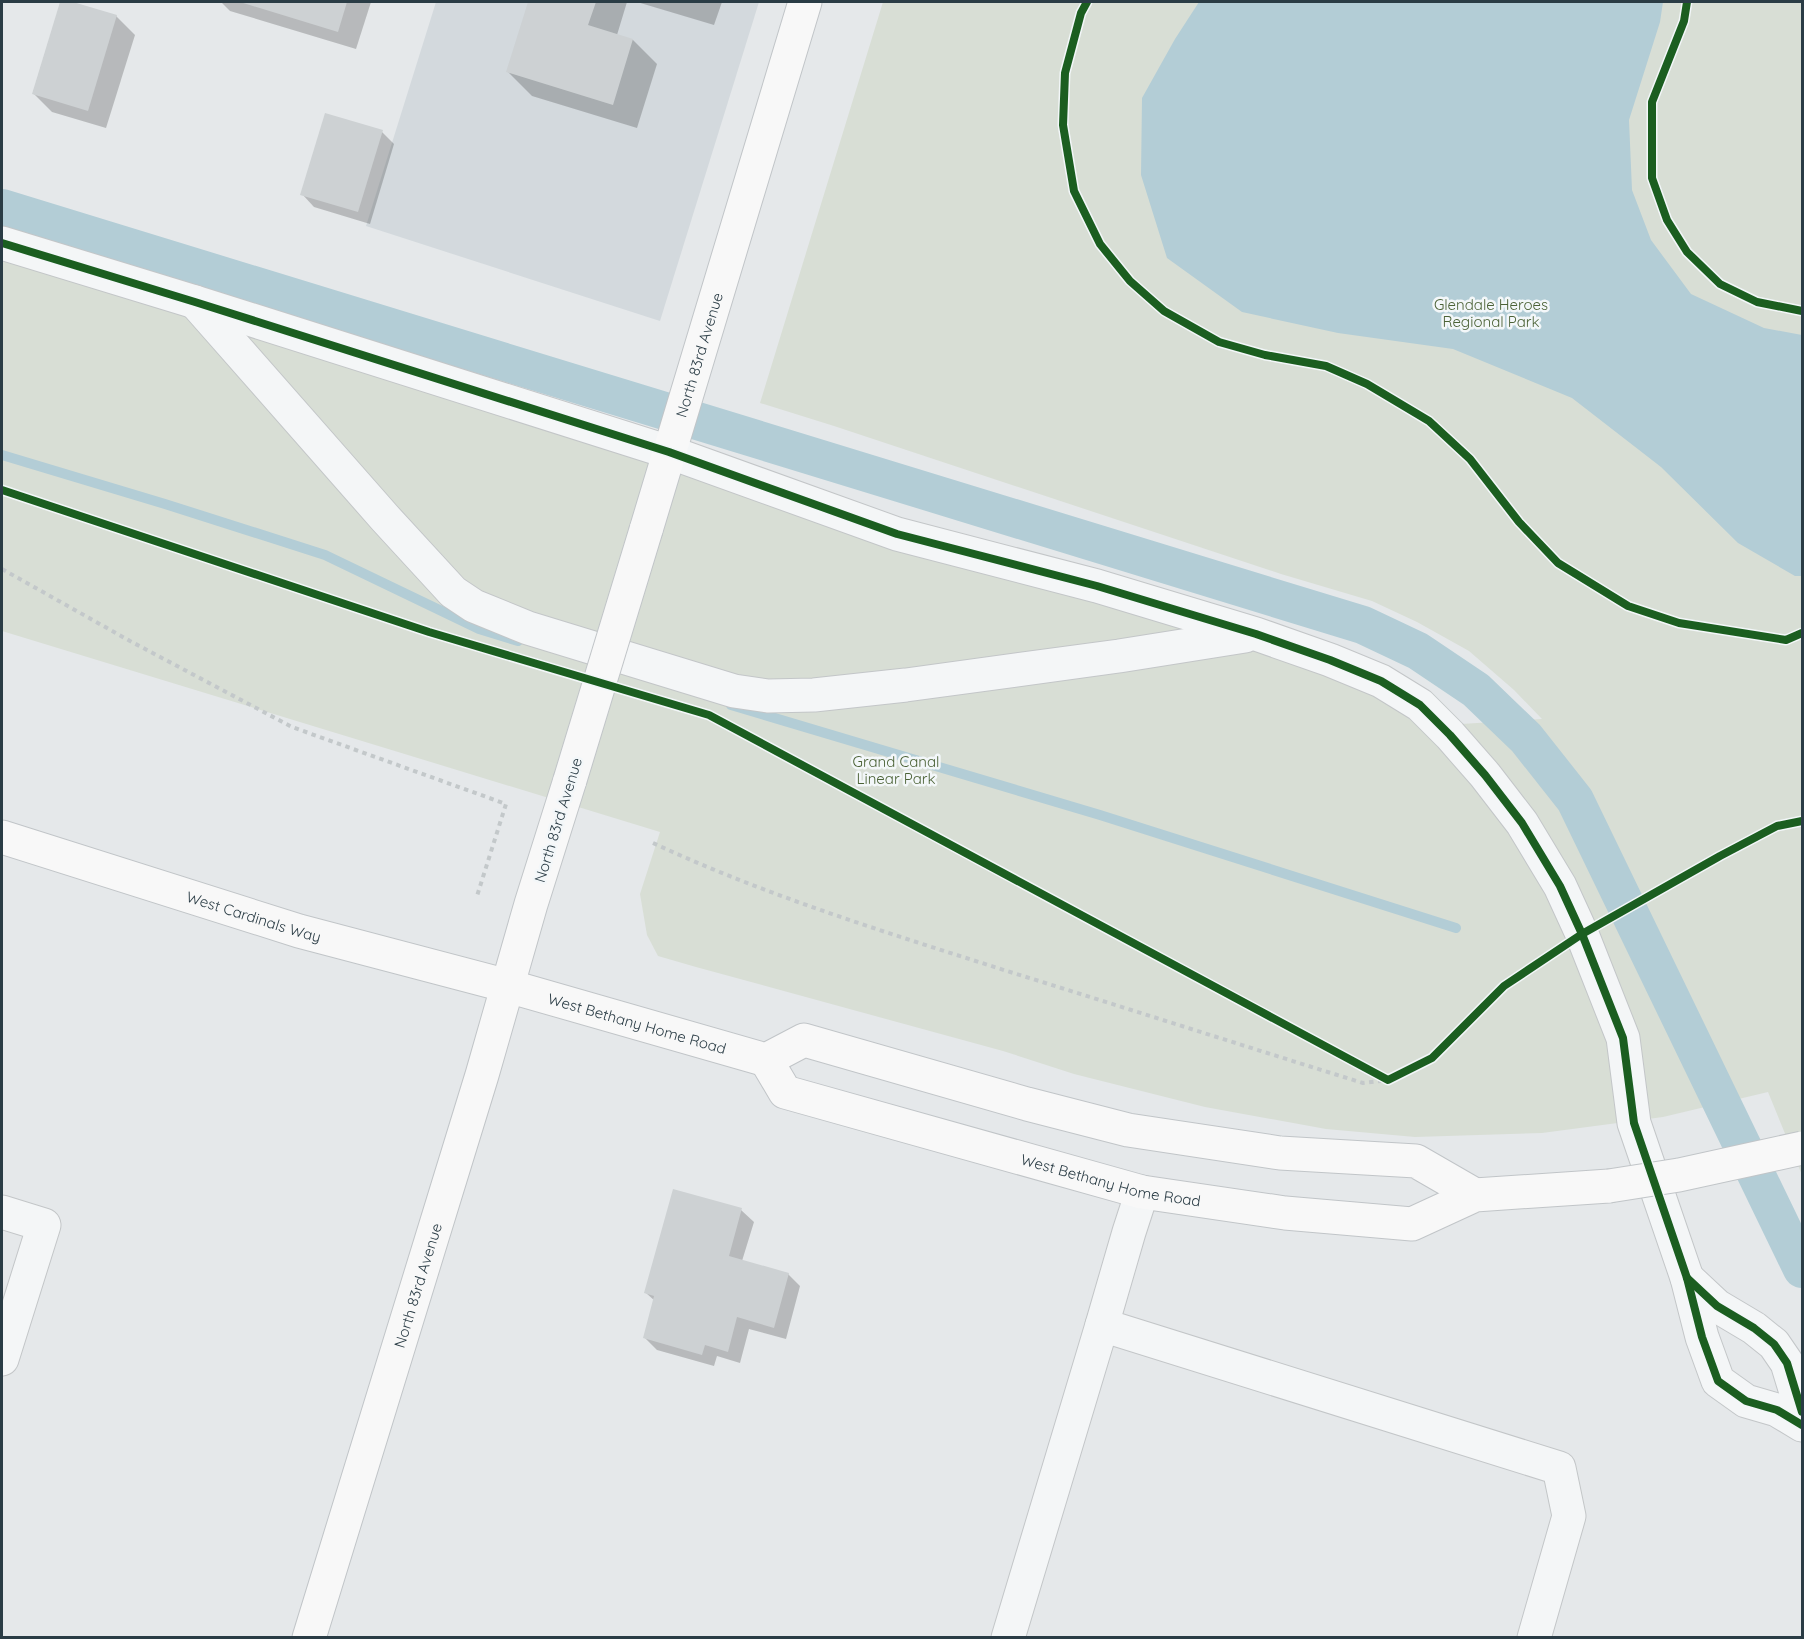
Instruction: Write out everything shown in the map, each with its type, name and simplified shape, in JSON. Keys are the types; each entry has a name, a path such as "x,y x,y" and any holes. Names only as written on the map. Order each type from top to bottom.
{"main road":[{"name":"North 83rd Avenue","path":"309,1638 482,1075 805,2"},
{"name":"West Cardinals Way","path":"2,837 299,931 508,986"},
{"name":"West Bethany Home Road","path":"508,986 766,1060 785,1092 1142,1192 1285,1213 1412,1224 1475,1195 1609,1186 1690,1173 1803,1148"},
{"path":"766,1060 804,1040 1027,1104 1128,1130 1280,1153 1416,1161 1475,1195"}],"street":[{"path":"2,243 669,452 897,534 1097,586 1256,634 1381,681 1420,705 1485,775 1522,823 1560,885 1582,934 1623,1038 1634,1123 1688,1278 1702,1337 1718,1381 1746,1401 1777,1410 1803,1425"},
{"path":"195,302 453,592 474,606 539,631 734,691 768,696 906,685 1119,656 1256,634"},
{"path":"1008,1638 1142,1192"},
{"path":"2,1212 44,1225 2,1359"},
{"path":"1688,1278 1717,1306 1754,1328 1774,1344 1787,1363 1803,1412"},
{"path":"1102,1325 1559,1468 1569,1516 1534,1638"}],"path":[{"path":"2,569 130,641 292,727 506,804 477,896"},
{"path":"653,843 688,860 752,885 909,940 1363,1083 1388,1080 1397,1076"},
{"path":"1377,1075 1388,1080"}],"shaded area":[{"path":"436,2 759,2 660,321 366,226"}],"green space":[{"path":"883,2 1802,2 1802,1175 1768,1092 1663,1117 1542,1133 1415,1137 1326,1129 1205,1107 1074,1074 1003,1051 658,956 647,935 640,894 660,832 2,631 2,243 975,540 1461,724 1542,719 1514,690 1469,651 1417,622 1372,601 1281,574 760,403"}],"water":[{"path":"1199,2 1663,2 1660,22 1629,120 1632,190 1651,240 1691,294 1764,328 1802,335 1802,576 1795,576 1738,543 1661,467 1572,398 1453,349 1338,333 1242,312 1167,258 1141,175 1142,98"}],"building":[{"path":"60,2 73,2 117,15 88,111 32,94"},
{"path":"240,2 347,2 338,32"},
{"path":"528,2 596,2 588,25 633,39 613,105 506,72"},
{"path":"325,113 383,130 358,212 300,195"},
{"path":"673,1189 742,1208 729,1256 789,1273 774,1328 737,1317 728,1352 705,1345 702,1355 643,1338 654,1296 644,1293"}],"waterway":[{"path":"2,208 1363,625 1418,651 1476,690 1526,738 1575,800 1802,1269"},
{"path":"2,455 325,555 479,629 518,641"},
{"path":"731,705 1100,815 1456,928"}],"cycle path":[{"path":"1087,2 1081,13 1065,73 1063,125 1074,191 1100,244 1130,281 1164,311 1219,342 1265,355 1326,366 1367,384 1429,421 1470,459 1519,522 1558,563 1628,606 1679,623 1786,640 1802,633"},
{"path":"1687,2 1684,21 1652,102 1652,178 1667,220 1687,252 1720,284 1757,302 1802,311"},
{"path":"2,243 669,452 897,534 1097,586 1256,634 1381,681 1420,705 1485,775 1522,823 1560,886 1582,934 1623,1038 1634,1123 1687,1278 1702,1337 1718,1381 1746,1401 1777,1410 1802,1425"},
{"path":"2,490 429,632 709,715 1388,1080 1432,1058 1504,986 1582,934 1777,826 1802,821"},
{"path":"1687,1278 1717,1306 1754,1328 1774,1344 1787,1363 1802,1412"}],"park label":[{"name":"Glendale Heroes Regional Park","path":"1491,312"},
{"name":"Grand Canal Linear Park","path":"896,770"}]}
